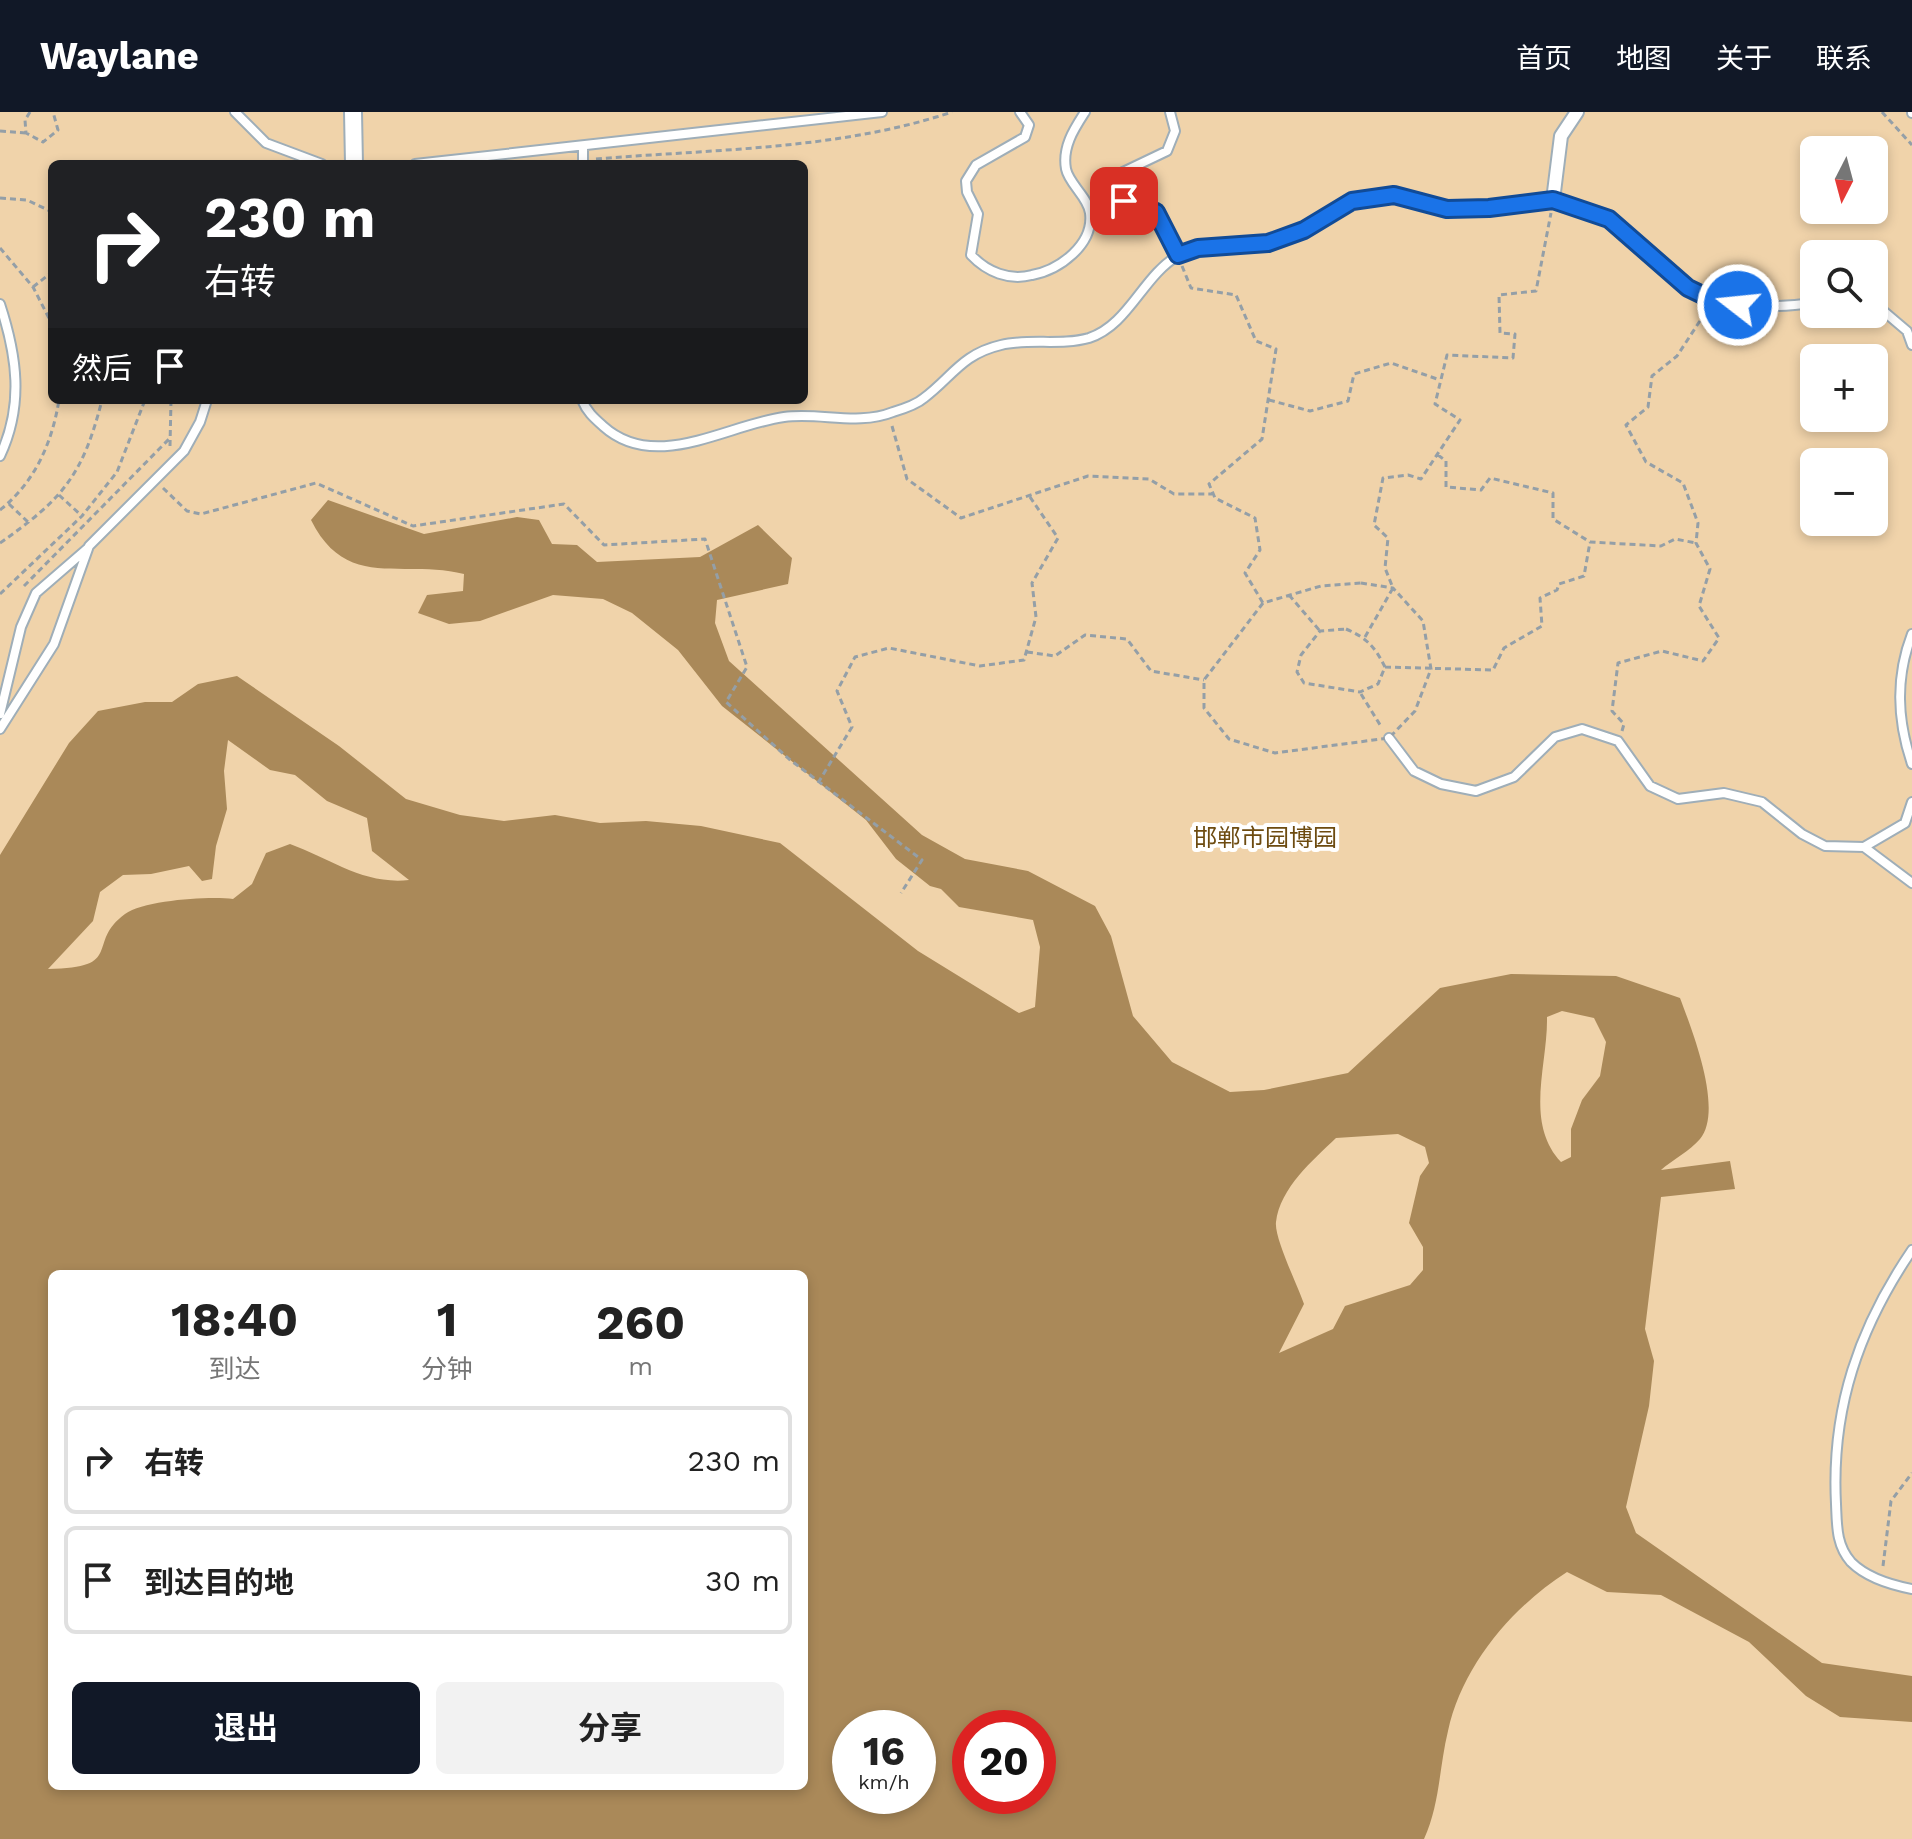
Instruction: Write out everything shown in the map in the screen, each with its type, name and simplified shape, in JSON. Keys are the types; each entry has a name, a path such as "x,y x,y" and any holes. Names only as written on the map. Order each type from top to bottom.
{"street":[{"path":"353,112 354,160"},
{"path":"1553,200 1561,136 1577,112"}],"lane":[{"path":"235,112 266,143 311,160"},
{"path":"452,160 882,112"},
{"path":"1020,112 1029,125 1025,137 976,165 966,181 967,192 978,214 971,255 983,268 1016,279 1053,271 1085,240 1090,212 1066,170 1068,137 1085,112"},
{"path":"1170,112 1175,131 1167,151 1123,172 1112,186 1124,201 1156,212 1178,255"},
{"path":"583,146 583,160"},
{"path":"584,404 586,410 615,436 641,447 682,445 746,424 789,416 849,419 888,414 923,399 956,365 1001,345 1090,337 1118,320 1146,284 1178,255 1198,248 1268,243 1304,230 1352,201 1394,195 1447,209 1489,208 1553,200 1609,219 1688,288 1713,300 1763,309 1800,305"},
{"path":"0,304 13,345 17,390 12,431 0,456"},
{"path":"1888,314 1910,330 1912,345"},
{"path":"0,714 21,627 36,593 89,546 184,451 206,404"},
{"path":"0,729 54,644 89,546"},
{"path":"1912,634 1903,658 1898,711 1912,764"},
{"path":"1389,738 1414,771 1441,784 1476,791 1514,777 1555,737 1582,729 1618,741 1650,786 1678,799 1724,793 1762,802 1802,834 1825,846 1864,847 1905,823 1912,802"},
{"path":"1864,847 1912,883"},
{"path":"1912,1250 1879,1298 1846,1385 1834,1468 1838,1542 1852,1563 1881,1581 1912,1589"}],"path":[{"path":"26,133 25,120 30,112"},
{"path":"0,131 26,133 43,142 55,136 59,123 53,112"},
{"path":"604,160 834,138 914,125 952,112"},
{"path":"1882,112 1912,145"},
{"path":"0,198 27,200 48,210"},
{"path":"1393,588 1361,583 1321,586 1263,603 1204,680 1204,708 1229,739 1275,753 1389,738 1415,711 1431,669 1423,621 1393,588 1385,568 1388,538 1374,525 1383,478 1408,475 1421,479 1460,420 1435,404 1447,355 1513,358 1515,334 1500,333 1499,295 1536,291 1553,200"},
{"path":"0,248 33,287 48,316"},
{"path":"1178,255 1191,288 1236,295 1256,341 1276,349 1262,439 1209,484 1214,494"},
{"path":"33,287 48,275"},
{"path":"1618,741 1624,724 1612,711 1618,663 1662,651 1703,661 1719,638 1699,606 1710,569 1696,543 1698,523 1683,483 1646,462 1626,425 1648,407 1652,376 1677,356 1713,300"},
{"path":"1268,399 1310,411 1348,401 1354,374 1391,363 1440,380"},
{"path":"0,510 39,465 54,434 58,404"},
{"path":"0,543 29,523 59,495 86,457 101,404"},
{"path":"0,594 82,516 117,472 143,404"},
{"path":"169,466 171,404"},
{"path":"888,414 907,479 961,518 1088,476 1149,479 1174,494 1214,494 1255,518 1260,550 1245,573 1263,603"},
{"path":"22,589 26,580 170,438"},
{"path":"1437,454 1446,461 1446,487 1481,490 1490,478 1553,493 1553,519 1590,542 1661,546 1675,539 1696,543"},
{"path":"155,480 187,511 201,514 316,483 413,526 564,504 604,545 705,539 747,667 726,702 818,783 922,860 901,893"},
{"path":"818,783 852,727 837,691 855,657 889,648 980,666 1024,660 1036,617 1032,583 1058,538 1028,494"},
{"path":"59,495 82,516"},
{"path":"8,503 29,523"},
{"path":"1385,667 1493,670 1504,648 1542,626 1540,598 1557,590 1559,584 1584,576 1590,542"},
{"path":"1365,637 1393,588"},
{"path":"1289,595 1320,631"},
{"path":"1346,629 1365,637 1376,649 1385,667 1378,684 1360,692 1304,683 1297,672 1301,655 1320,631 1346,629"},
{"path":"1027,652 1055,656 1085,635 1127,639 1151,671 1204,680"},
{"path":"1360,692 1389,738"},
{"path":"1881,1581 1891,1501 1912,1473"}],"green space":[{"name":"邯郸市园博园","path":"0,112 1912,112 1912,1839 0,1839"}],"shaded area":[{"path":"328,500 424,534 517,517 539,520 552,544 577,545 597,562 700,557 758,525 792,558 788,584 717,600 715,623 729,661 922,835 965,859 1028,871 1095,906 1111,936 1133,1016 1172,1062 1230,1092 1264,1090 1348,1073 1440,988 1511,974 1616,976 1680,998 1704,1070 1709,1109 1707,1126 1700,1139 1661,1170 1730,1161 1735,1189 1661,1197 1645,1329 1654,1361 1649,1406 1626,1507 1636,1533 1822,1663 1912,1676 1912,1722 1840,1717 1806,1696 1749,1642 1661,1595 1607,1592 1567,1572 1527,1602 1477,1661 1455,1707 1436,1799 1424,1839 0,1839 0,855 69,743 98,711 145,702 172,702 198,684 237,676 339,746 406,799 460,815 504,821 555,815 600,823 646,821 701,826 780,843 918,951 1019,1013 1035,1007 1040,947 1033,920 959,907 941,889 930,886 896,859 866,820 722,706 678,650 632,613 603,599 553,595 480,621 449,624 418,613 427,595 463,591 464,574 378,568 359,565 341,557 325,542 311,520","holes":["228,740 270,770 295,775 327,801 367,818 372,851 409,880 393,881 362,875 290,844 266,853 252,884 233,899 178,900 134,909 113,925 96,959 72,968 48,969 93,921 100,892 123,875 151,874 189,866 202,881 212,879 216,846 227,809 224,771","1562,1011 1594,1018 1606,1042 1600,1076 1582,1100 1571,1129 1571,1157 1561,1162 1543,1129 1540,1092 1547,1017","1398,1134 1425,1147 1429,1163 1420,1176 1409,1223 1423,1247 1423,1270 1410,1285 1345,1306 1333,1329 1279,1353 1304,1304 1276,1229 1284,1198 1299,1176 1336,1138"]}],"route":[{"path":"1124,201 1156,212 1178,255 1198,248 1268,243 1304,230 1352,201 1394,195 1447,209 1489,208 1553,200 1609,219 1688,288 1713,300 1738,305"}]}
